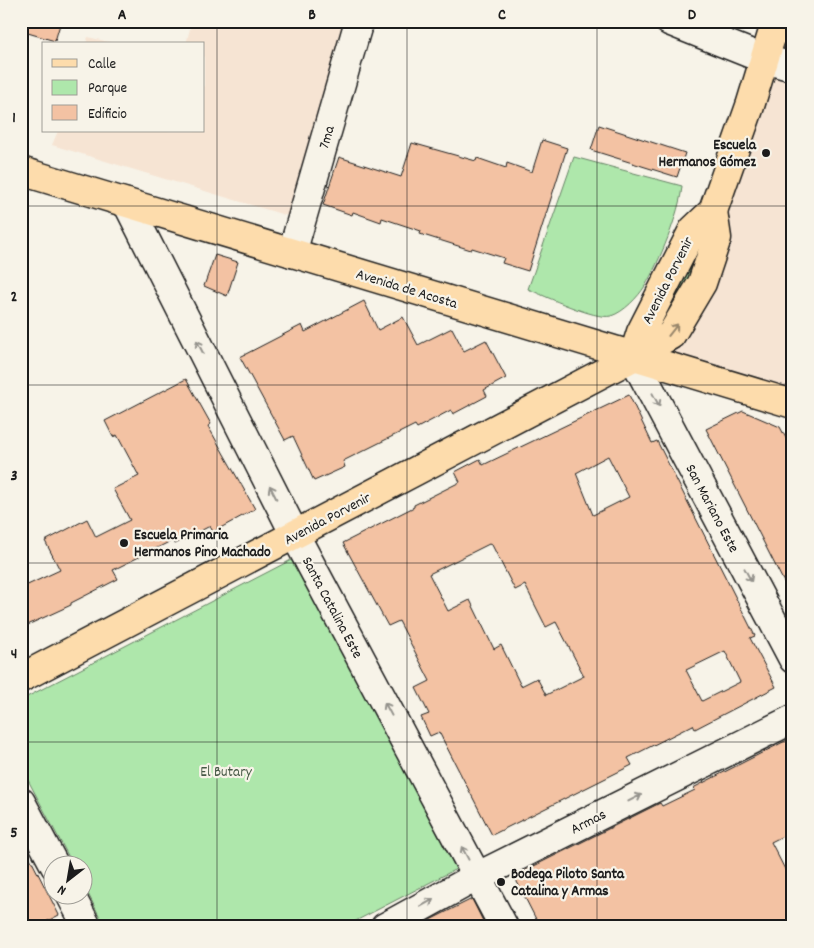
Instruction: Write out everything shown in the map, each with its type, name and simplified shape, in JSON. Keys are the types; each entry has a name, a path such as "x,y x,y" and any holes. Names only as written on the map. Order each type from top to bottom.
{"main road":[{"name":"Avenida Porvenir","path":"21,678 633,357 671,335 702,283 717,238 713,211 750,106 776,21"},
{"name":"Avenida de Acosta","path":"21,171 793,404"}],"street":[{"name":"7ma","path":"292,253 359,21"},
{"path":"670,21 764,58 793,67"},
{"name":"Santa Catalina Este","path":"127,204 295,535 504,927"},
{"name":"San Mariano Este","path":"633,357 793,659"},
{"name":"Armas","path":"385,927 478,876 793,719"},
{"path":"21,802 50,856"},
{"path":"76,906 87,927"}],"shaded area":[{"path":"192,21 348,21 288,216 52,145 58,132 205,132 205,42 187,42"},
{"path":"88,37 109,42 87,42"},
{"name":"Escuela Hermanos Gómez","path":"764,59 793,67 793,404 633,357 671,335"}],"green space":[{"path":"574,157 682,186 673,223 651,276 635,299 626,308 611,316 582,311 528,289"},
{"path":"707,224 687,287 667,308"},
{"name":"El Butary","path":"293,559 456,869 344,927 105,927 92,902 92,856 68,856 21,767 21,700"}],"building":[{"path":"21,21 61,21 55,41 21,31"},
{"path":"599,125 685,153 677,177 591,150"},
{"path":"542,140 567,148 528,271 502,263 504,258 420,234 421,231 382,218 381,222 353,212 352,215 323,205 339,157 401,177 412,143 476,161 477,158 506,168 507,163 532,172"},
{"path":"215,255 238,262 227,296 204,286"},
{"path":"364,301 378,330 403,317 418,345 452,328 464,351 486,340 506,378 484,390 487,396 453,414 451,410 417,428 415,425 343,461 345,467 314,481 293,436 285,440 240,357 302,325 305,332"},
{"path":"186,379 211,424 208,426 255,509 213,532 210,526 175,544 173,540 113,570 118,579 71,603 71,605 21,628 21,588 60,570 45,541 87,519 96,537 130,520 113,489 139,476 117,435 113,437 105,421"},
{"path":"629,395 652,443 657,441 755,636 750,638 776,687 695,729 693,725 628,758 632,765 492,835 439,732 430,736 421,717 429,714 416,688 430,681 399,621 388,626 343,543 460,482 455,472 480,459 483,465","holes":["608,456 629,497 593,515 576,473","491,543 515,590 525,585 546,627 556,622 584,676 546,695 537,678 521,686 501,645 494,649 470,600 448,611 429,574","725,651 740,682 702,701 686,670"]},
{"path":"743,411 780,427 793,451 793,600 706,429"},
{"path":"793,737 793,831 771,842 793,885 793,927 540,927 514,876 660,803 662,806 695,790 693,788"},
{"path":"21,840 42,881 42,906 54,906 59,915 36,927 21,927"},
{"path":"472,899 486,927 418,927 424,923"}],"place":[{"name":"Escuela Hermanos Gómez","path":"766,153"},
{"name":"Escuela Primaria Hermanos Pino Machado","path":"124,543"},
{"name":"Bodega Piloto Santa Catalina y Armas","path":"501,882"}]}
